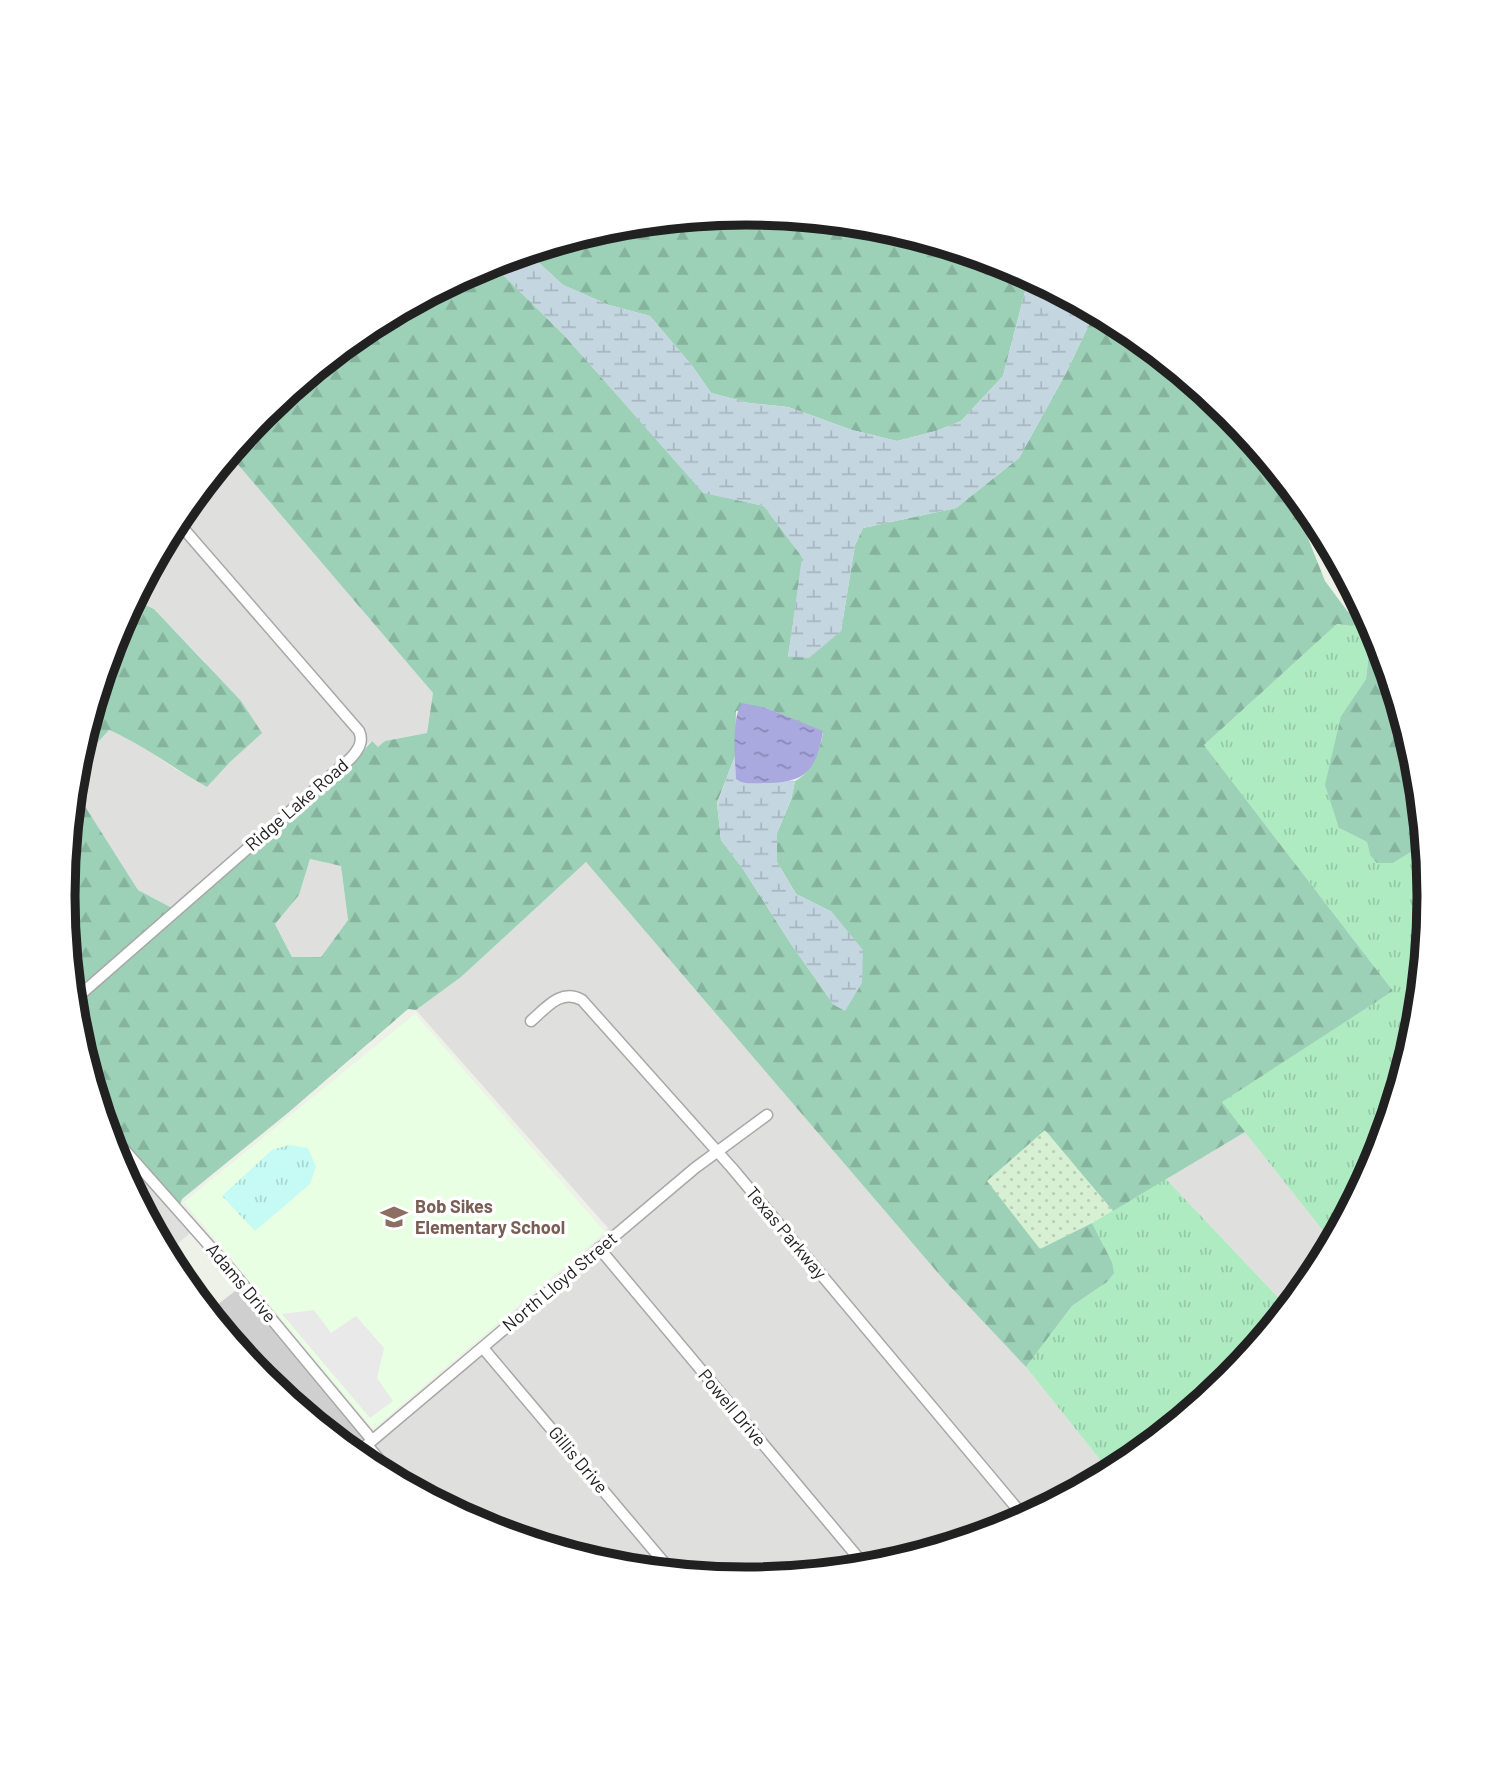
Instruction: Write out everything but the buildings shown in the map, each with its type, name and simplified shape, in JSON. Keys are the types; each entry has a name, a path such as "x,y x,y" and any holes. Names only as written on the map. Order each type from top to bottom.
{"street":[{"name":"Ridge Lake Road","path":"82,993 351,758 361,740 359,732 308,671 184,529"},
{"name":"Texas Parkway","path":"531,1021 560,997 569,996 582,1000 732,1168 1018,1509"},
{"name":"North Lloyd Street","path":"364,1448 599,1248 767,1115"},
{"name":"Adams Drive","path":"125,1151 230,1269 381,1459"},
{"name":"Powell Drive","path":"599,1248 858,1557"},
{"name":"Gillis Drive","path":"483,1348 663,1561"}],"shaded area":[{"path":"236,462 433,693 427,733 385,741 378,748 371,741 364,747 366,739 363,728 187,525"},
{"path":"182,534 356,736 348,755 172,908 138,890 82,802 92,749 109,730 135,742 207,787 231,761 205,662 154,609 142,604"},
{"path":"310,859 341,866 348,920 321,957 292,957 275,923 299,895"},
{"path":"586,862 944,1280 1026,1367 1103,1464 1022,1507 724,1152 773,1116 770,1108 717,1146 586,997 569,991 553,996 525,1022 531,1028 559,1003 568,1000 579,1004 709,1152 604,1237 608,1228 416,1010 461,977"},
{"name":"Bob Sikes Elementary School","path":"415,1014 605,1232 373,1429 184,1202"},
{"path":"1045,1129 1113,1211 1040,1250 987,1181"},
{"path":"1245,1132 1325,1234 1281,1300 1166,1179"},
{"path":"716,1159 1013,1512 920,1544 863,1556 606,1248"},
{"path":"131,1165 191,1232 174,1247"},
{"path":"598,1255 852,1558 746,1567 671,1562 490,1348"},
{"path":"239,1288 366,1440 360,1445 304,1400 272,1370 216,1306"},
{"path":"314,1310 331,1333 356,1316 384,1348 377,1378 393,1401 370,1418 282,1314"},
{"path":"482,1355 656,1561 572,1544 489,1516 449,1498 389,1464 373,1445"}],"green space":[{"path":"746,225 834,231 877,238 962,261 1003,276 1026,288 1003,376 961,421 897,441 852,430 788,407 749,403 711,393 650,316 609,305 563,285 535,259 615,238 658,231"},
{"path":"535,259 563,285 609,305 650,316 711,393 749,403 788,407 852,430 897,441 961,421 1003,376 1026,286 1091,321 1066,373 1019,458 956,508 863,528 855,545 841,631 809,658 788,657 802,557 764,506 703,493 564,335 500,272"},
{"path":"500,272 564,335 703,492 764,506 803,558 788,657 841,631 855,545 863,528 956,508 1019,458 1066,373 1091,321 1119,338 1188,392 1250,454 1300,517 1325,581 1348,612 1353,609 1359,624 1352,626 1337,624 1204,745 1393,991 1222,1102 1245,1132 1113,1211 1045,1130 987,1181 1040,1249 1092,1223 1112,1262 1114,1273 1107,1282 1072,1306 1026,1367 944,1280 586,862 461,977 416,1010 408,1009 289,1112 182,1199 180,1205 120,1136 98,1070 83,998 354,761 372,741 378,747 385,741 427,733 433,693 236,462 304,392 373,338 411,315 449,294","holes":["766,708 823,732 814,760 806,772 795,781 791,800 777,833 777,862 796,894 832,912 834,1005 721,840 717,803 735,756 736,711","310,859 341,866 348,920 321,957 292,957 275,924 299,895"]},
{"path":"142,604 154,609 241,701 262,733 207,787 109,730 92,749 111,680"},
{"path":"1337,624 1359,624 1369,648 1366,679 1341,716 1339,828 1367,842 1370,855 1393,863 1415,850 1417,896 1411,984 1394,1070 1366,1153 1325,1234 1221,1102 1393,991 1204,745"},
{"path":"1369,648 1394,722 1411,808 1415,850 1393,863 1377,863 1370,855 1367,842 1339,828 1325,785 1341,716 1366,679"},
{"path":"735,756 736,779 795,781 791,800 777,833 777,862 796,894 832,912 863,950 862,983 845,1011 834,1005 721,840 717,804"},
{"path":"82,802 138,890 172,908 82,987 75,896"},
{"path":"289,1145 308,1148 316,1167 310,1184 255,1231 222,1196 272,1150"},
{"path":"1166,1179 1281,1300 1250,1338 1188,1400 1103,1464 1026,1367 1072,1306 1107,1282 1112,1262 1092,1223"}],"water":[{"path":"742,703 766,708 823,731 817,756 806,772 790,781 749,783 736,779 735,729"}],"place":[{"name":"Bob Sikes Elementary School","path":"394,1217"}]}
